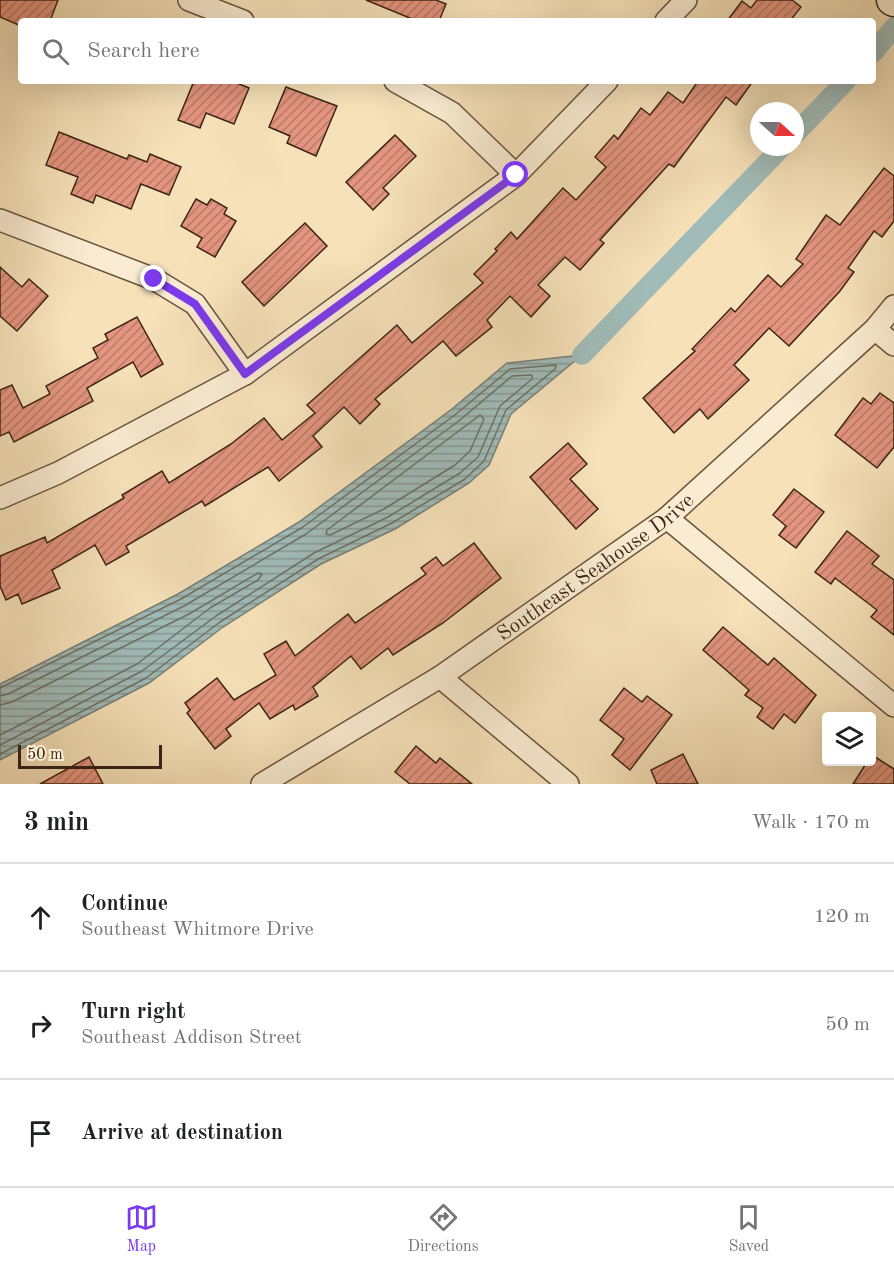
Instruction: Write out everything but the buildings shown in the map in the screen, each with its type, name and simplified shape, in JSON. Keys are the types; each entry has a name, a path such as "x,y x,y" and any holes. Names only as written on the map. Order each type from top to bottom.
{"street":[{"path":"189,0 235,18"},
{"path":"669,18 686,0"},
{"path":"400,84 452,113 516,175"},
{"path":"0,498 58,473 245,374 516,175 604,84"},
{"path":"0,220 154,279 195,304 245,374"},
{"name":"Southeast Seahouse Drive","path":"262,784 440,677 667,518 875,329 894,306"},
{"path":"875,329 894,345"},
{"path":"667,518 894,706"},
{"path":"440,677 568,784"}],"water":[{"path":"582,355 511,414 489,465 469,483 395,529 321,564 223,627 149,683 0,760 0,684 178,594 299,522 452,409 507,363"}],"waterway":[{"path":"876,49 894,27"},
{"path":"804,125 843,84"},
{"path":"582,355 773,156"}],"route":[{"path":"154,279 195,304 245,374 516,175"}]}
